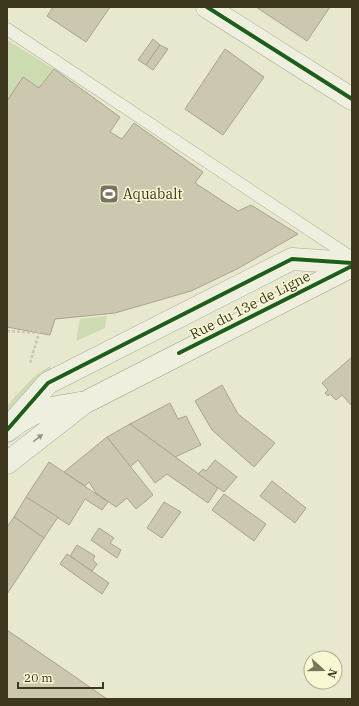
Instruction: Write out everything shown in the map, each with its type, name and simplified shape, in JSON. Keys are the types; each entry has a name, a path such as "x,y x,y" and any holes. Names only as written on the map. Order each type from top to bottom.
{"street":[{"path":"206,7 352,99"},
{"path":"7,430 48,383 292,259 352,263"},
{"name":"Rue du 13e de Ligne","path":"7,462 84,403 352,266"},
{"name":"Rue du 13e de Ligne","path":"7,430 24,418 47,409 84,403"}],"lane":[{"path":"7,29 352,258"}],"path":[{"path":"7,331 39,333 28,370"}],"green space":[{"path":"7,40 54,69 39,88 7,101"},
{"path":"107,316 105,328 76,341 80,319"},
{"path":"50,366 54,376 7,416 7,406 32,379"}],"building":[{"path":"53,7 110,7 86,42 47,16"},
{"path":"256,7 330,7 307,41"},
{"path":"153,39 160,45 146,65 138,60"},
{"path":"160,45 168,49 153,70 146,65"},
{"path":"225,49 264,77 223,135 185,109"},
{"name":"Aquabalt","path":"54,69 120,117 110,132 122,139 134,123 203,172 195,183 238,211 251,205 298,234 237,269 191,291 115,313 55,319 50,335 7,327 7,101 23,77 39,88"},
{"path":"352,357 352,406 342,395 336,400 330,394 328,396 325,393 328,390 322,383"},
{"path":"222,385 238,414 275,443 254,467 212,430 195,401"},
{"path":"170,403 178,419 186,416 201,445 175,457 130,424"},
{"path":"130,424 218,488 208,503 167,474 155,483 138,460 130,467 107,437"},
{"path":"107,437 153,495 136,509 127,498 116,507 96,493 89,482 85,486 64,472"},
{"path":"215,460 237,477 224,492 198,474 203,469 206,471"},
{"path":"49,462 108,502 102,510 85,499 69,525 26,497"},
{"path":"272,481 306,508 295,523 260,496"},
{"path":"224,494 266,524 254,541 212,510"},
{"path":"26,497 58,517 44,538 14,517"},
{"path":"164,502 181,512 162,538 147,528"},
{"path":"14,517 44,538 7,594 7,527"},
{"path":"99,528 114,538 110,543 121,550 117,558 91,540"},
{"path":"77,545 95,556 93,560 97,564 92,571 70,556"},
{"path":"67,554 109,583 102,594 60,564"},
{"path":"7,630 55,663 107,699 7,699"}],"cycle path":[{"path":"207,7 352,99"},
{"path":"7,430 48,383 292,259 352,263"},
{"path":"179,353 352,266"}],"place":[{"name":"Aquabalt","path":"109,194"}]}
